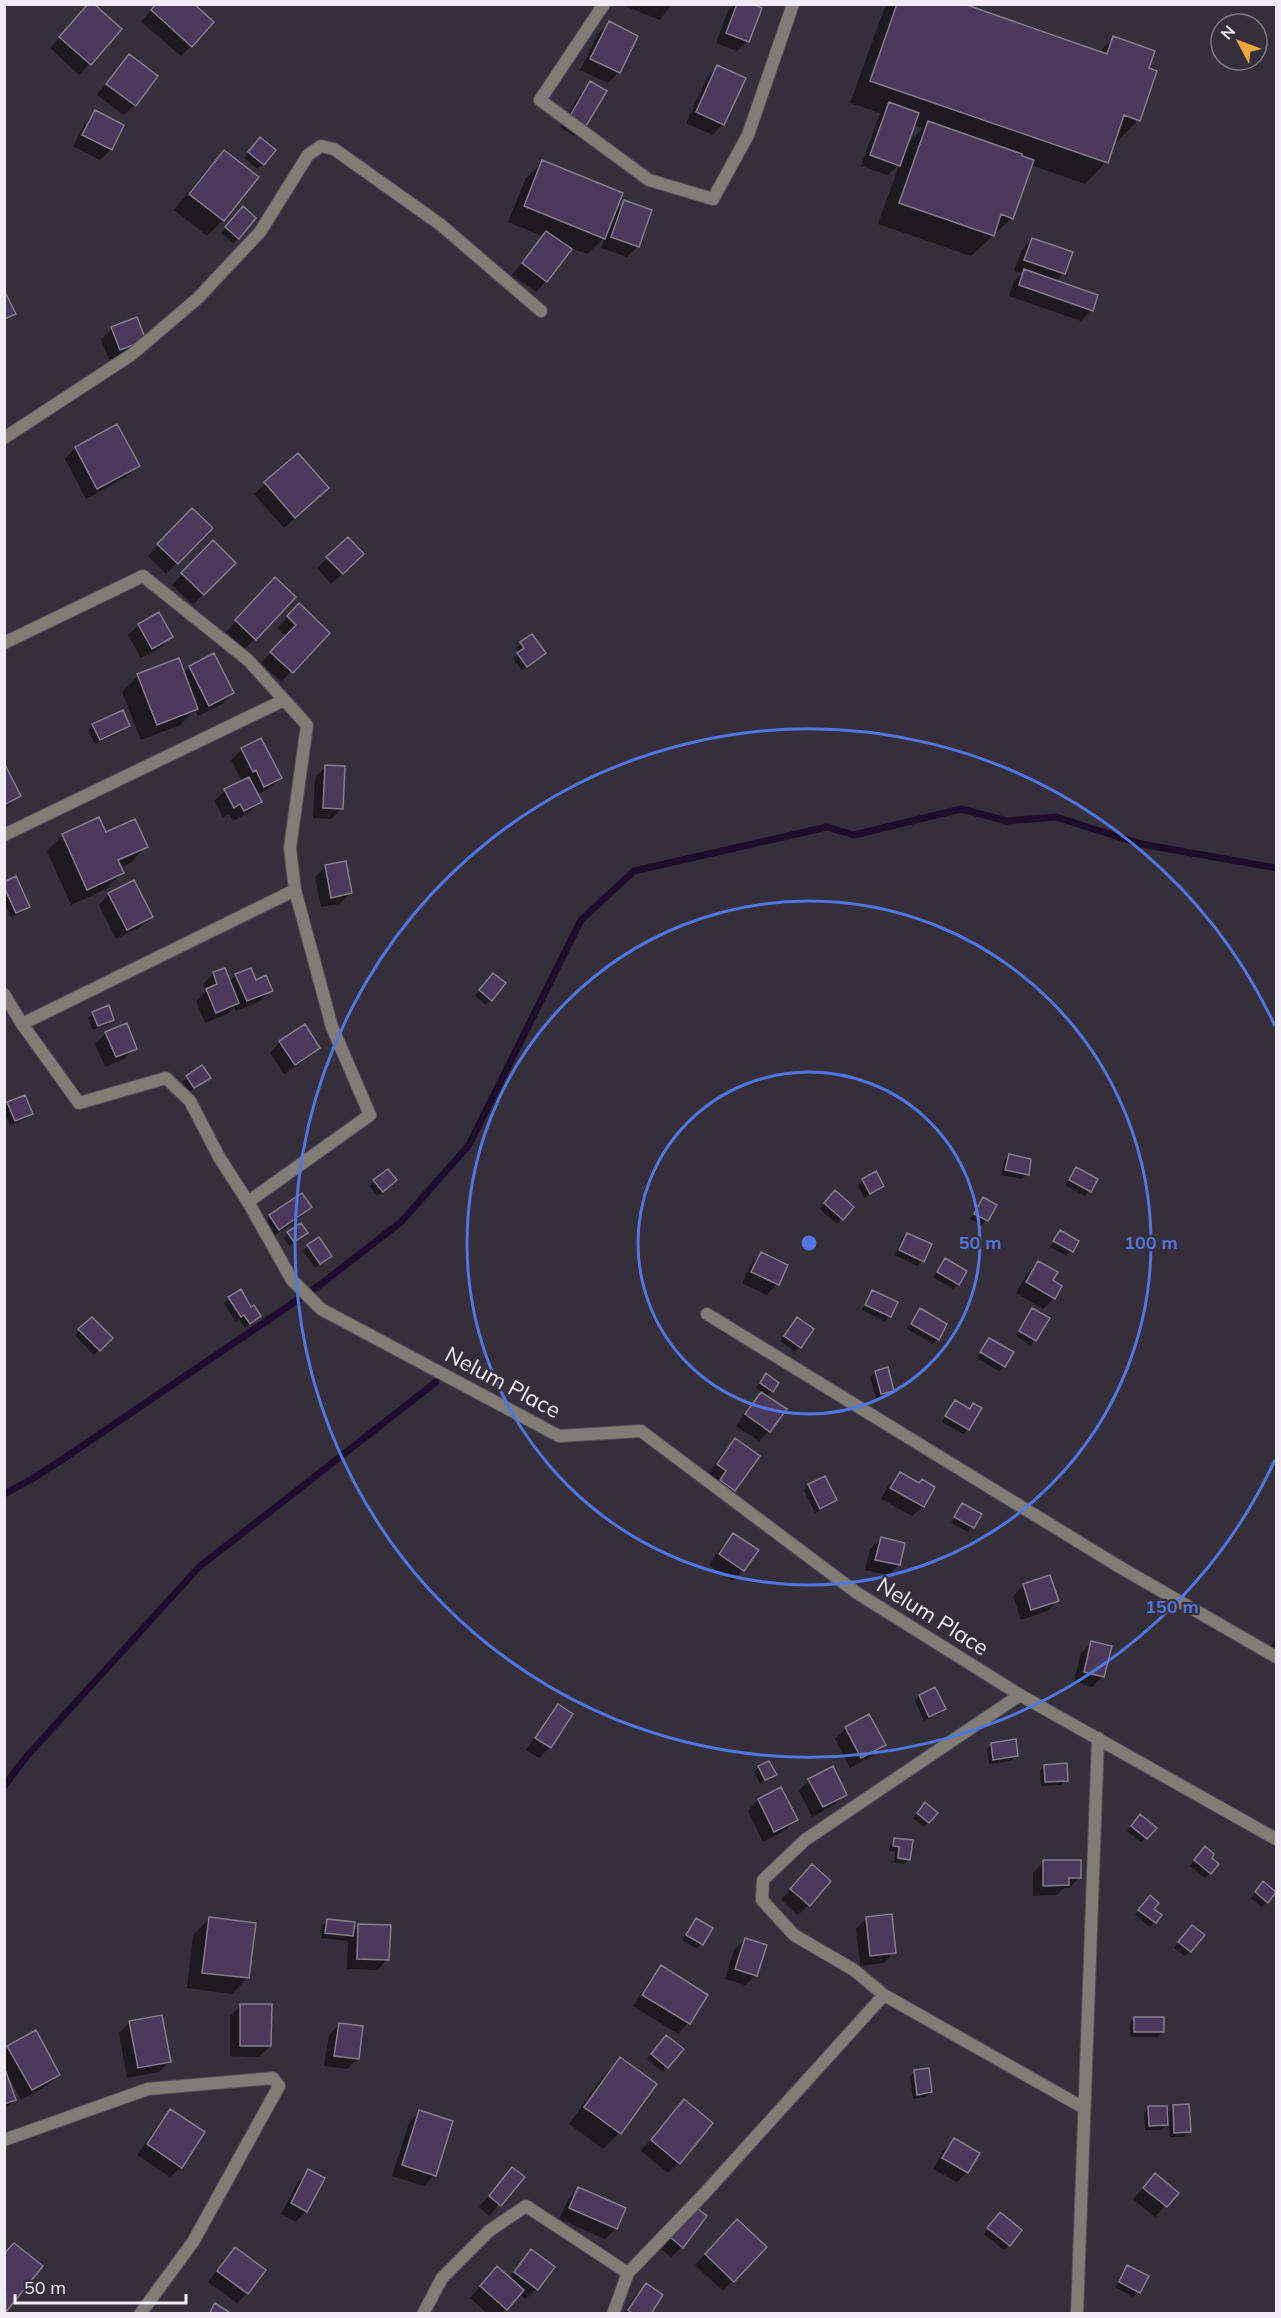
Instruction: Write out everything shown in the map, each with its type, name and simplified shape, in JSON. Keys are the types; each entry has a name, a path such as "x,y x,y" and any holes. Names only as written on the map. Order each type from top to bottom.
{"street":[{"path":"604,4 540,100 649,180 713,199 748,135 793,4"},
{"path":"4,438 131,356 198,298 260,232 308,155 321,146 334,149 441,225 541,311"},
{"path":"4,643 143,576 248,660 307,725 290,848 295,890 332,1028 370,1115 248,1202"},
{"path":"4,835 284,700"},
{"path":"22,1024 295,890"},
{"name":"Nelum Place","path":"4,994 22,1024 79,1103 166,1078 190,1101 219,1157 248,1202 292,1280 321,1310 559,1436 641,1431 857,1593 1020,1695 1276,1839"},
{"path":"706,1314 1118,1566 1276,1657"},
{"path":"1020,1695 805,1840 763,1880 762,1900 794,1935 854,1970 884,1995 1084,2108"},
{"path":"1077,2313 1098,1738"},
{"path":"613,2313 628,2273 704,2194 884,1995"},
{"path":"4,2140 148,2089 273,2078 279,2086 193,2242 140,2313"},
{"path":"423,2313 442,2278 489,2231 526,2206 628,2273"}],"building":[{"path":"88,4 94,4 122,29 91,65 59,37"},
{"path":"156,4 194,4 214,22 192,47 151,10"},
{"path":"737,4 753,4 762,8 749,42 726,33"},
{"path":"897,4 964,4 1107,54 1113,36 1155,51 1149,68 1157,71 1140,121 1124,115 1108,163 870,81"},
{"path":"609,21 638,36 620,73 590,59"},
{"path":"129,54 158,76 136,106 106,84"},
{"path":"717,65 746,78 724,125 696,112"},
{"path":"590,81 607,91 586,126 570,116"},
{"path":"889,102 919,113 900,166 870,155"},
{"path":"95,110 124,125 112,150 82,135"},
{"path":"928,121 1034,160 1013,219 1001,214 994,236 899,203"},
{"path":"260,137 276,150 264,165 248,152"},
{"path":"224,150 259,177 224,221 189,194"},
{"path":"542,160 623,193 605,239 524,206"},
{"path":"624,200 652,210 639,247 611,237"},
{"path":"243,206 256,218 239,239 225,227"},
{"path":"546,231 572,249 547,282 522,263"},
{"path":"1032,238 1073,252 1065,274 1024,260"},
{"path":"1024,269 1098,295 1093,311 1019,285"},
{"path":"4,290 16,314 4,319"},
{"path":"137,317 146,340 120,350 111,327"},
{"path":"117,424 140,466 97,489 75,447"},
{"path":"298,453 329,488 295,518 264,482"},
{"path":"192,508 213,528 178,564 157,544"},
{"path":"348,537 364,554 343,574 326,557"},
{"path":"213,540 236,563 204,595 181,573"},
{"path":"275,577 296,597 256,640 235,620"},
{"path":"299,603 330,633 293,673 270,652 296,625 287,616"},
{"path":"159,612 173,637 152,649 138,624"},
{"path":"532,634 546,653 527,667 517,653 524,648 520,642"},
{"path":"214,653 234,693 209,706 189,666"},
{"path":"179,658 198,709 157,725 137,674"},
{"path":"123,710 130,726 100,740 92,724"},
{"path":"261,738 282,778 264,787 256,770 253,772 241,748"},
{"path":"4,763 21,796 4,805"},
{"path":"325,765 345,766 343,809 323,808"},
{"path":"249,777 262,802 244,811 240,804 234,808 224,789"},
{"path":"99,817 106,832 135,819 148,847 118,860 124,873 87,890 62,834"},
{"path":"346,861 352,893 331,898 325,865"},
{"path":"16,876 30,907 16,913 4,887 4,882"},
{"path":"134,880 153,917 127,930 108,893"},
{"path":"225,968 239,1003 216,1013 206,989 217,984 213,972"},
{"path":"251,968 256,980 266,975 273,991 247,1001 235,974"},
{"path":"493,973 506,983 492,1001 479,990"},
{"path":"109,1005 114,1020 98,1026 92,1012"},
{"path":"127,1023 137,1049 116,1057 105,1032"},
{"path":"305,1024 320,1048 295,1065 279,1041"},
{"path":"202,1065 211,1078 194,1088 186,1076"},
{"path":"25,1095 33,1114 15,1121 7,1102"},
{"path":"1009,1154 1031,1159 1029,1175 1005,1170"},
{"path":"1076,1167 1098,1179 1091,1192 1069,1180"},
{"path":"388,1169 397,1180 383,1192 373,1180"},
{"path":"876,1171 884,1186 870,1194 862,1179"},
{"path":"835,1190 854,1207 843,1220 824,1203"},
{"path":"302,1193 312,1207 279,1230 269,1215"},
{"path":"983,1197 997,1205 988,1221 974,1214"},
{"path":"301,1223 308,1233 294,1242 287,1232"},
{"path":"1060,1230 1079,1241 1073,1252 1053,1241"},
{"path":"907,1233 932,1244 924,1262 899,1250"},
{"path":"319,1237 332,1256 320,1264 307,1245"},
{"path":"761,1252 788,1265 779,1285 751,1272"},
{"path":"945,1258 967,1271 959,1285 937,1272"},
{"path":"1038,1261 1058,1272 1053,1280 1062,1286 1055,1299 1026,1282"},
{"path":"241,1289 251,1307 254,1305 261,1316 250,1324 244,1315 241,1317 228,1297"},
{"path":"872,1290 898,1302 891,1317 865,1305"},
{"path":"920,1308 947,1324 939,1340 911,1324"},
{"path":"1032,1308 1050,1318 1036,1341 1019,1331"},
{"path":"92,1317 113,1338 100,1351 78,1329"},
{"path":"797,1317 814,1329 801,1348 784,1336"},
{"path":"989,1338 1014,1352 1005,1367 980,1352"},
{"path":"888,1367 894,1391 881,1394 875,1371"},
{"path":"766,1373 779,1383 773,1392 760,1383"},
{"path":"761,1392 787,1409 770,1432 745,1414"},
{"path":"955,1400 970,1409 973,1403 982,1408 969,1430 945,1416"},
{"path":"735,1438 760,1456 735,1491 720,1480 726,1471 717,1464"},
{"path":"900,1472 919,1483 922,1479 935,1487 924,1507 890,1488"},
{"path":"825,1476 837,1500 820,1509 808,1484"},
{"path":"962,1503 982,1514 974,1528 954,1517"},
{"path":"733,1533 759,1550 744,1571 719,1554"},
{"path":"881,1537 905,1543 900,1565 875,1560"},
{"path":"1050,1575 1059,1601 1031,1610 1023,1584"},
{"path":"1091,1641 1112,1646 1104,1677 1084,1672"},
{"path":"935,1687 946,1709 929,1717 919,1695"},
{"path":"558,1704 573,1714 551,1748 535,1738"},
{"path":"869,1714 886,1745 861,1758 845,1727"},
{"path":"1016,1739 1018,1756 993,1760 991,1743"},
{"path":"769,1761 777,1775 765,1780 758,1766"},
{"path":"1067,1763 1068,1781 1045,1782 1044,1765"},
{"path":"833,1766 847,1795 823,1807 808,1779"},
{"path":"781,1787 798,1820 774,1832 758,1799"},
{"path":"925,1802 938,1813 929,1823 917,1813"},
{"path":"1140,1814 1157,1828 1147,1839 1131,1826"},
{"path":"894,1838 913,1840 910,1860 898,1858 899,1847 893,1846"},
{"path":"1205,1846 1214,1854 1212,1858 1219,1864 1211,1874 1194,1860"},
{"path":"1043,1860 1081,1860 1081,1878 1069,1878 1069,1885 1043,1886"},
{"path":"812,1864 831,1881 810,1906 790,1889"},
{"path":"1263,1881 1276,1892 1268,1903 1255,1892"},
{"path":"1150,1895 1159,1903 1154,1909 1162,1915 1156,1923 1138,1910"},
{"path":"892,1914 896,1953 870,1956 866,1917"},
{"path":"209,1917 256,1923 249,1978 202,1973"},
{"path":"696,1918 713,1928 703,1945 686,1935"},
{"path":"327,1919 355,1922 353,1936 325,1933"},
{"path":"358,1924 391,1925 389,1960 357,1959"},
{"path":"1192,1925 1205,1935 1191,1952 1178,1942"},
{"path":"745,1938 767,1945 757,1976 735,1969"},
{"path":"661,1965 708,1995 690,2024 642,1995"},
{"path":"240,2004 272,2004 271,2046 240,2046"},
{"path":"162,2015 171,2062 138,2068 129,2021"},
{"path":"1134,2017 1164,2017 1164,2032 1134,2032"},
{"path":"339,2023 363,2026 359,2059 334,2056"},
{"path":"36,2030 60,2075 32,2090 7,2046"},
{"path":"666,2035 684,2049 668,2068 651,2054"},
{"path":"620,2057 657,2084 621,2134 584,2107"},
{"path":"929,2068 932,2092 917,2095 914,2070"},
{"path":"4,2072 6,2072 16,2100 4,2104"},
{"path":"684,2099 713,2123 680,2164 651,2140"},
{"path":"1189,2104 1191,2132 1174,2133 1173,2105"},
{"path":"1148,2106 1167,2106 1168,2125 1149,2126"},
{"path":"170,2109 205,2132 182,2168 147,2144"},
{"path":"419,2110 453,2121 436,2176 402,2165"},
{"path":"954,2138 980,2153 968,2173 942,2158"},
{"path":"512,2167 525,2177 501,2206 489,2196"},
{"path":"308,2169 325,2178 307,2212 291,2203"},
{"path":"1155,2173 1179,2193 1167,2207 1143,2188"},
{"path":"578,2187 626,2208 617,2229 569,2208"},
{"path":"694,2206 707,2216 683,2248 670,2237"},
{"path":"1000,2212 1022,2230 1010,2246 987,2228"},
{"path":"737,2219 767,2247 734,2282 705,2254"},
{"path":"14,2243 43,2266 6,2312 4,2254"},
{"path":"235,2247 266,2270 248,2294 217,2271"},
{"path":"531,2249 555,2267 538,2290 514,2272"},
{"path":"1127,2265 1149,2276 1140,2293 1119,2282"},
{"path":"497,2266 524,2290 507,2310 480,2286"},
{"path":"646,2283 663,2295 651,2314 633,2314 628,2310"},
{"path":"215,2303 232,2314 209,2314"}],"waterway":[{"path":"4,1494 66,1457 321,1284 401,1222 469,1145 581,920 634,871 827,827 854,835 961,809 1007,821 1056,817 1141,844 1276,868"},
{"path":"4,1786 27,1756 199,1567 436,1382"}]}
